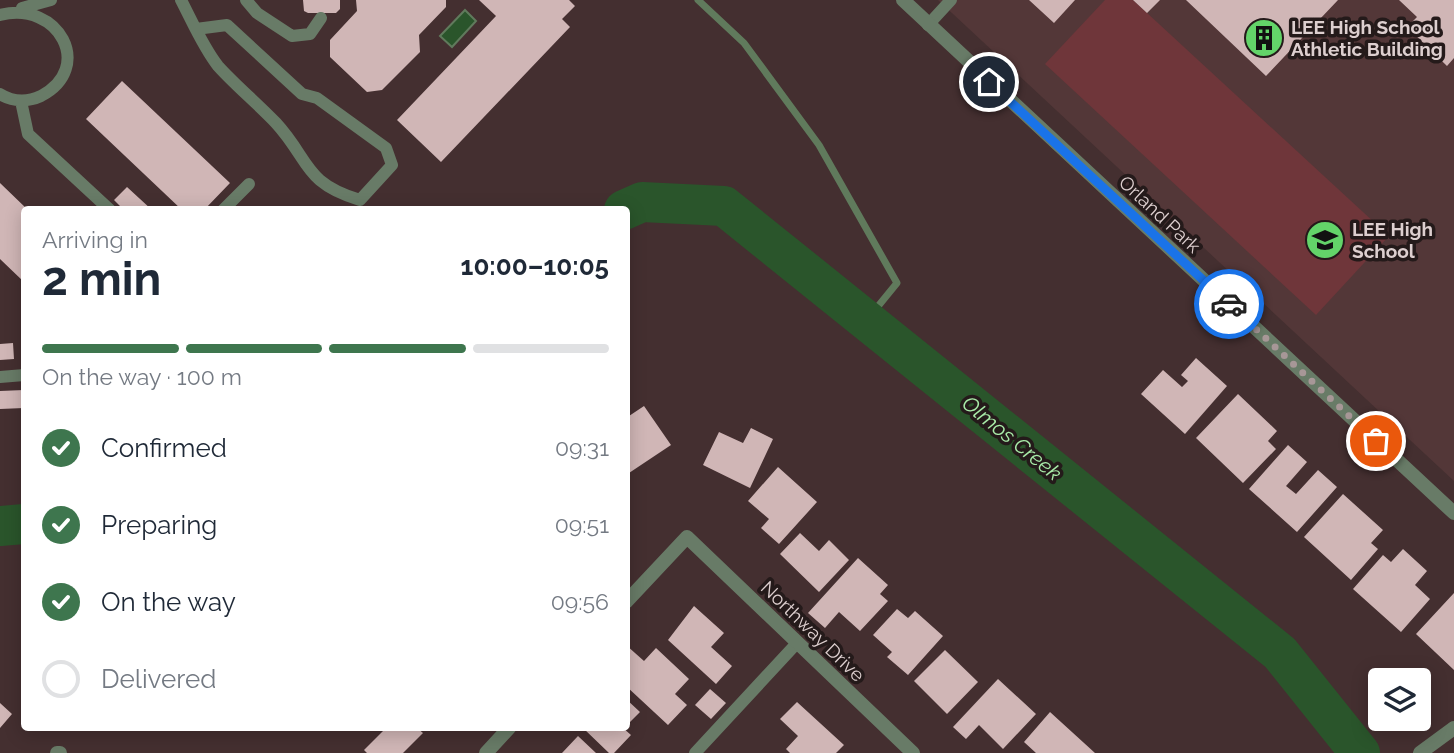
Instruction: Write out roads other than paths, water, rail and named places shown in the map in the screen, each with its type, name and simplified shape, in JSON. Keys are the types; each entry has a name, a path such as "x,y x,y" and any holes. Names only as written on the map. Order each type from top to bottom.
{"street":[{"name":"Orland Park","path":"903,0 1454,513"},
{"name":"Northway Drive","path":"630,598 687,537 913,753"},
{"path":"1425,749 1454,728"},
{"path":"486,753 506,731"}],"lane":[{"path":"7,6 51,0"},
{"path":"181,0 196,29 217,64 278,125 301,162 331,191 360,200 392,165 386,148 317,98 302,94 227,25 196,29"},
{"path":"246,0 257,13 292,36 310,34 321,19"},
{"path":"928,25 951,0"},
{"path":"0,94 21,101 36,99 50,91 60,80 68,50 55,22 42,13 7,6"},
{"path":"21,101 28,134 106,206"},
{"path":"227,206 249,184"},
{"path":"0,377 21,375"},
{"path":"695,753 797,643"}],"waterway":[{"path":"698,0 744,43 819,145 897,283 866,321"},
{"name":"Olmos Creek","path":"630,207 642,202 724,206 1280,653 1360,753"},
{"name":"Olmos Creek","path":"0,526 21,524"}],"place":[{"name":"LEE High School Athletic Building","path":"1264,38"},
{"name":"LEE High School","path":"1325,240"}]}
